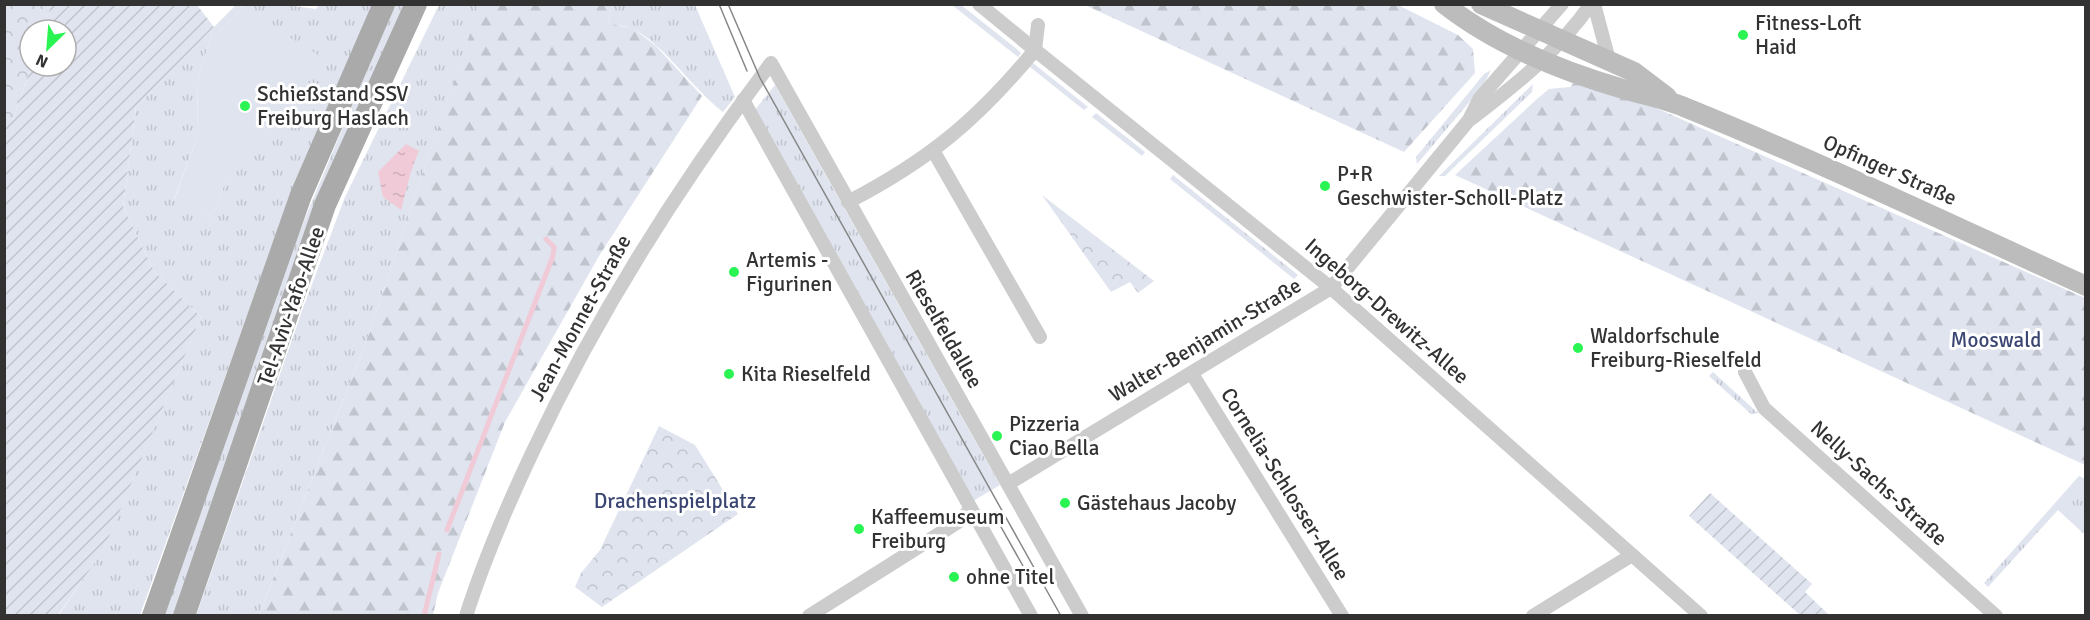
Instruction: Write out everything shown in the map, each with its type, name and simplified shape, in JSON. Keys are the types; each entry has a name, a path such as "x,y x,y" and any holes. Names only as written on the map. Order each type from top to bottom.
{"main road":[{"name":"Tel-Aviv-Yafo-Allee","path":"153,615 301,195 384,4"},
{"name":"Tel-Aviv-Yafo-Allee","path":"184,615 326,205 416,4"},
{"name":"Opfinger Straße","path":"1444,4 1464,20 1521,50 1622,89 1673,102 1860,181 2085,286"},
{"name":"Opfinger Straße","path":"1481,4 1634,72 1673,102"}],"street":[{"name":"Ingeborg-Drewitz-Allee","path":"979,4 1331,288 1701,615"},
{"name":"Walter-Benjamin-Straße","path":"1008,484 1331,288 1469,120 1480,98 1562,4"},
{"path":"1593,4 1609,60"},
{"name":"Walter-Benjamin-Straße","path":"1469,120 1545,60 1593,4"},
{"path":"848,202 892,179 934,152 998,95 1035,50 1038,25"},
{"name":"Jean-Monnet-Straße","path":"466,615 475,587 519,481 569,375 631,267 685,182 771,63"},
{"name":"Rieselfeldallee","path":"771,63 1082,615"},
{"path":"743,100 1031,615"},
{"path":"934,152 1040,338"},
{"name":"Nelly-Sachs-Straße","path":"1745,372 1764,408 1996,615"},
{"name":"Cornelia-Schlosser-Allee","path":"1192,374 1342,615"},
{"path":"809,615 958,522 971,509"},
{"path":"1533,615 1632,555"}],"green space":[{"path":"280,4 316,9 319,5 376,5 273,243 140,615 58,616 103,550 201,317 154,271 123,207 136,107 214,27 198,78 197,138 174,199 211,217 237,154 281,124 241,5"},
{"path":"480,4 612,5 608,23 634,29 656,46 702,96 599,256 505,422 438,593 433,615 259,615 367,339"},
{"path":"5,5 51,5 47,18 18,18 18,78 27,78 13,120 5,117"},
{"path":"51,5 197,5 214,27 136,107 123,207 154,271 201,317 103,551 58,615 5,615 5,117 13,120 27,78 78,78 78,18 47,18"},
{"name":"Schießstand SSV Freiburg Haslach","path":"236,5 241,5 318,55 305,89 281,124 237,155 211,217 174,200 197,138 198,78 214,27"},
{"path":"394,5 405,5 177,615 164,616 296,240"},
{"path":"439,5 480,5 367,339 259,615 196,616 303,308 345,197"},
{"path":"612,5 695,5 735,97 723,112 646,37 632,29 608,23"},
{"path":"952,5 961,5 1021,53 1018,57"},
{"path":"1085,5 1398,5 1458,35 1473,49 1475,73 1404,152"},
{"path":"1033,63 1088,107 1084,110 1030,67"},
{"path":"1491,70 1483,86 1417,164 1416,157 1484,74"},
{"name":"Mooswald","path":"1576,80 1656,108 2085,298 2085,465 1455,175 1549,89 1570,87"},
{"path":"1533,84 1532,92 1445,176 1439,176"},
{"path":"775,85 1000,485 973,501 754,111"},
{"path":"1096,113 1145,152 1142,156 1092,117"},
{"path":"1173,175 1298,275 1294,279 1170,179"},
{"path":"1042,195 1154,281 1138,293 1130,282 1111,292"},
{"path":"1713,372 1758,413 1751,414 1709,376"},
{"name":"Drachenspielplatz","path":"659,426 695,445 738,514 602,607 575,587 581,573 600,550"},
{"path":"2079,476 2085,479 2085,535 2058,510 1988,587 1984,583"},
{"path":"1710,493 1812,584 1805,592 1829,615 1800,615 1689,516"}],"water":[{"path":"406,144 419,151 401,210 383,197 378,172"}],"waterway":[{"path":"447,530 553,256 554,247 546,239"},
{"path":"424,616 439,554"}],"tram line":[{"path":"719,4 747,71"},
{"path":"728,4 760,78 1061,616"},
{"path":"992,511 1023,566"}],"place":[{"name":"Fitness-Loft Haid","path":"1743,35"},
{"name":"Schießstand SSV Freiburg Haslach","path":"245,106"},
{"name":"P+R Geschwister-Scholl-Platz","path":"1325,186"},
{"name":"Artemis - Figurinen","path":"734,272"},
{"name":"Waldorfschule Freiburg-Rieselfeld","path":"1578,348"},
{"name":"Kita Rieselfeld","path":"729,374"},
{"name":"Pizzeria Ciao Bella","path":"997,436"},
{"name":"Gästehaus Jacoby","path":"1065,503"},
{"name":"Kaffeemuseum Freiburg","path":"859,529"},
{"name":"ohne Titel","path":"954,577"}]}
